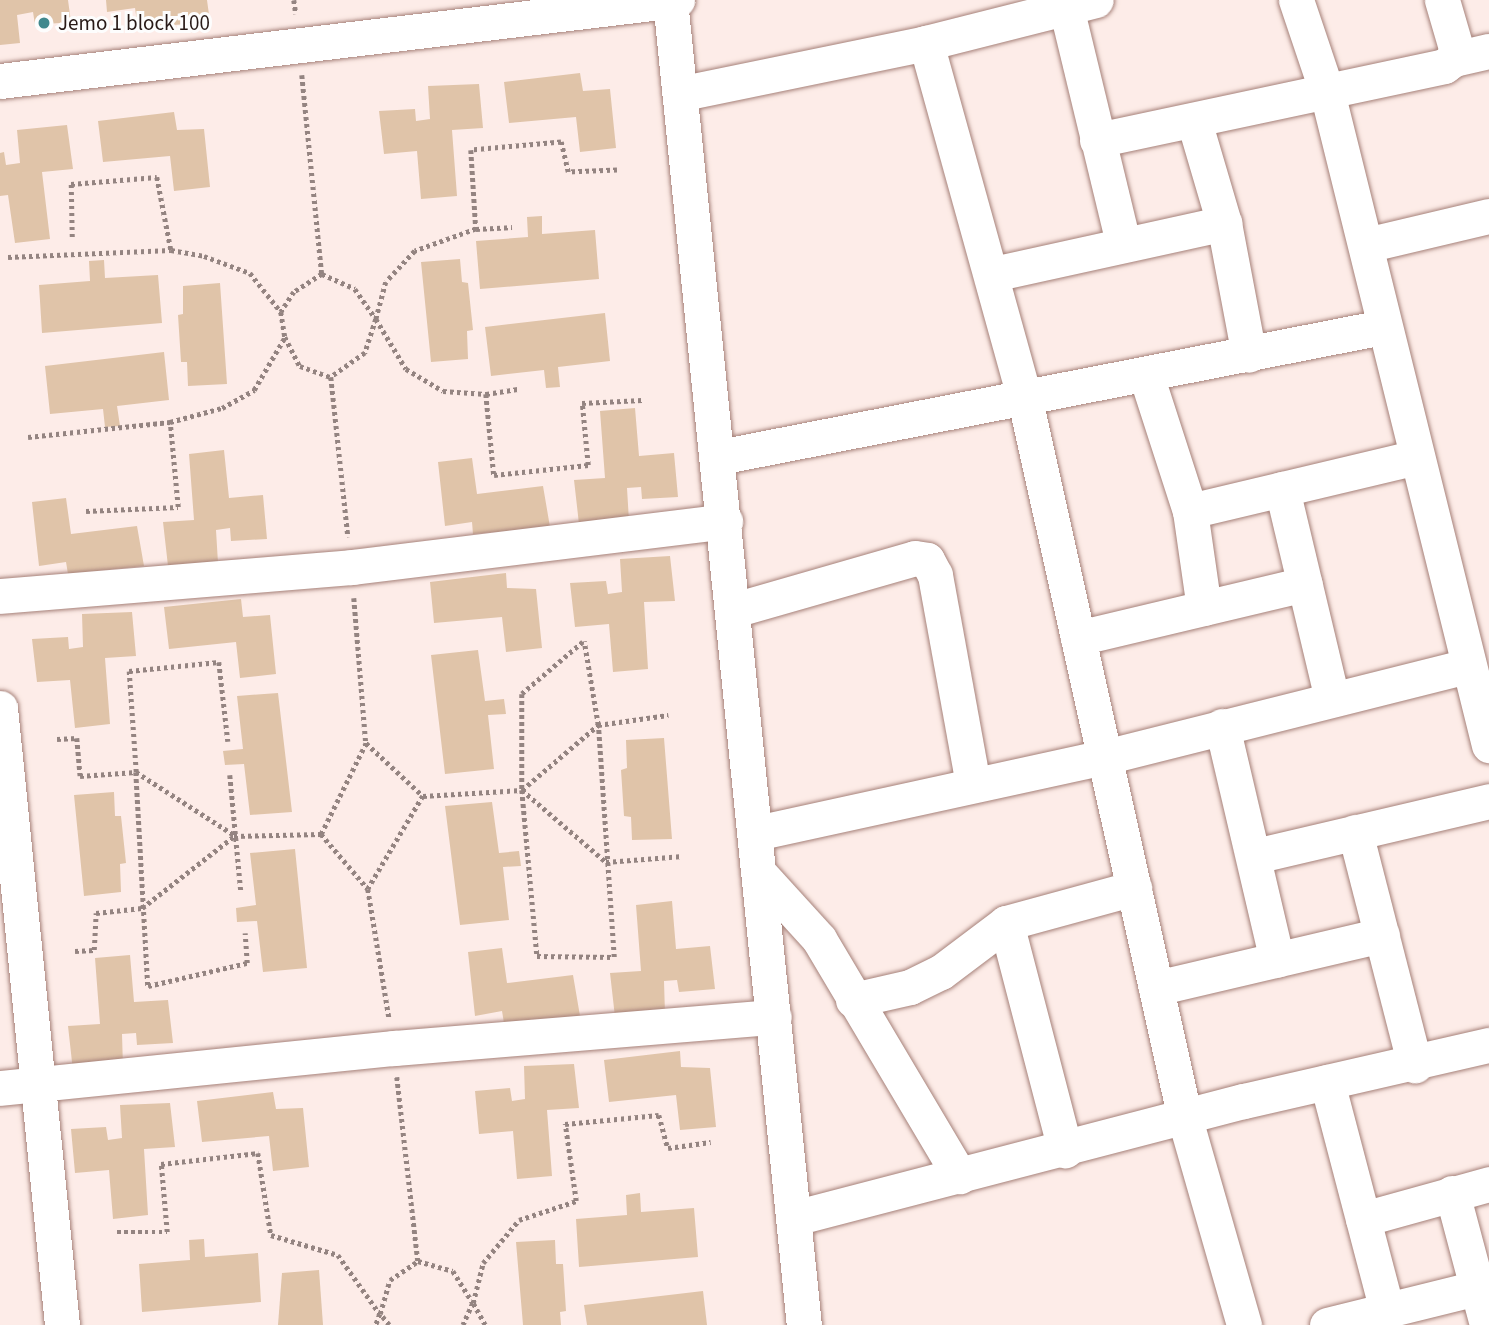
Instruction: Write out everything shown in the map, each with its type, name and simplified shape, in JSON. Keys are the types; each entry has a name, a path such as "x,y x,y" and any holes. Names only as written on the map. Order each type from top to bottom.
{"street":[{"path":"1296,0 1327,92 1366,245 1383,327 1489,745"},
{"path":"1442,0 1456,48 1454,59"},
{"path":"0,81 673,1 804,1325"},
{"path":"683,93 926,43 1081,4 1097,140 1123,242"},
{"path":"926,43 993,274 1025,400 1185,1119 1244,1325"},
{"path":"1097,140 1444,66 1454,59 1489,51"},
{"path":"1194,121 1224,223 1249,355"},
{"path":"1366,245 1489,216"},
{"path":"993,274 1123,242 1224,223"},
{"path":"719,457 1025,400 1383,327"},
{"path":"1146,375 1190,511 1204,608"},
{"path":"1190,511 1416,457"},
{"path":"1282,489 1332,699"},
{"path":"0,596 352,567 725,521"},
{"path":"734,610 915,558 927,560 935,575 973,785"},
{"path":"1078,638 1305,584"},
{"path":"756,833 1105,757 1468,666"},
{"path":"0,708 41,1085 62,1325"},
{"path":"1222,726 1255,856 1277,960"},
{"path":"1255,856 1489,801"},
{"path":"1354,832 1415,1065"},
{"path":"759,873 819,939 960,1176"},
{"path":"853,1000 910,987 941,972 1006,923 1134,888"},
{"path":"1006,923 1065,1150"},
{"path":"1156,988 1382,935"},
{"path":"0,1088 394,1048 774,1017"},
{"path":"794,1218 1327,1082 1415,1065 1489,1045"},
{"path":"1327,1082 1387,1311"},
{"path":"1363,1219 1489,1184"},
{"path":"1452,1193 1487,1325"},
{"path":"1327,1325 1477,1288"}],"path":[{"path":"294,0 322,275"},
{"path":"476,229 471,150 561,142 568,172 617,170"},
{"path":"72,237 71,184 157,177 171,250"},
{"path":"331,377 365,354 386,282 415,251 476,229 512,227"},
{"path":"8,257 171,250 204,256 250,273 281,312 285,337 300,366 331,377"},
{"path":"281,312 295,292 322,275"},
{"path":"322,275 355,289 406,369 443,391 486,394 518,389"},
{"path":"28,437 170,422 222,408 254,390 285,337"},
{"path":"321,834 366,743 352,567 331,377"},
{"path":"486,394 494,475 588,465 582,403 642,400"},
{"path":"86,511 178,507 170,422"},
{"path":"584,641 598,725 614,957 537,956 522,790 522,694 584,641"},
{"path":"228,741 219,662 129,671 148,986 247,963 245,933"},
{"path":"366,743 423,796 522,790 598,725 668,715"},
{"path":"57,739 77,738 80,776 136,772 234,836 321,834"},
{"path":"230,775 241,892"},
{"path":"522,790 606,862 683,856"},
{"path":"368,889 423,796"},
{"path":"321,834 368,889 394,1048 418,1261"},
{"path":"75,951 94,950 96,913 142,908 234,836"},
{"path":"463,1325 473,1303 483,1264 519,1220 576,1201 565,1124 659,1115 667,1148 711,1142"},
{"path":"117,1232 167,1232 161,1164 258,1153 271,1235 338,1255 389,1325"},
{"path":"418,1261 453,1271 485,1325"},
{"path":"376,1325 390,1280 418,1261"}],"building":[{"name":"Jemo 1 block 100","path":"0,0 68,0 71,22 35,25 33,12 17,15 20,43 0,45"},
{"path":"106,0 207,0 210,22 138,28 135,8 107,12"},
{"path":"580,73 583,91 610,89 616,148 580,152 576,117 509,123 504,82"},
{"path":"479,84 483,128 452,130 457,196 421,199 417,151 384,154 379,111 415,109 416,121 430,119 428,86"},
{"path":"174,112 177,130 204,129 210,187 174,191 170,156 103,162 98,121"},
{"path":"67,125 73,169 42,172 50,239 15,243 8,195 0,196 0,153 4,152 6,165 20,163 17,130"},
{"path":"542,216 542,234 595,230 599,279 480,289 476,241 528,237 527,217"},
{"path":"460,259 462,282 468,283 473,330 467,331 468,359 431,362 421,262"},
{"path":"104,260 105,278 158,275 162,323 42,333 39,285 90,281 89,261"},
{"path":"220,283 227,384 188,386 187,362 181,362 178,315 183,314 183,286"},
{"path":"605,313 610,361 558,367 560,387 546,388 544,370 491,376 485,327"},
{"path":"164,352 169,400 117,406 120,426 105,427 103,409 50,414 45,366"},
{"path":"635,408 639,456 674,453 678,497 642,499 641,487 627,488 629,521 579,524 574,480 605,478 600,411"},
{"path":"224,450 229,498 263,495 267,539 231,541 230,528 216,530 218,563 168,566 163,522 194,520 189,454"},
{"path":"472,458 477,494 543,486 550,527 473,534 472,522 445,526 438,462"},
{"path":"66,498 71,534 137,526 144,566 68,574 66,562 39,566 32,502"},
{"path":"670,556 675,601 644,602 648,669 613,672 609,624 575,627 570,583 606,581 608,594 622,592 620,559"},
{"path":"506,573 507,588 536,589 542,648 506,652 502,617 434,623 430,582"},
{"path":"241,599 243,617 270,615 276,674 240,678 236,642 169,649 164,607"},
{"path":"132,612 136,656 105,658 110,724 75,728 70,680 37,682 32,639 68,637 69,649 83,647 82,614"},
{"path":"478,650 485,701 504,699 506,714 488,715 494,769 445,774 431,655"},
{"path":"278,693 292,812 250,815 244,764 225,765 223,751 243,749 237,696"},
{"path":"664,738 672,839 632,840 631,817 624,816 621,770 627,768 626,740"},
{"path":"114,792 115,816 121,816 126,863 120,864 121,892 84,896 74,795"},
{"path":"492,802 499,853 519,851 521,866 503,867 509,920 460,925 445,806"},
{"path":"295,849 307,968 263,972 257,921 237,922 236,908 256,905 250,853"},
{"path":"672,901 676,949 710,946 715,989 679,992 677,980 664,981 665,1014 615,1017 610,973 641,971 636,905"},
{"path":"502,948 507,983 573,975 580,1016 504,1023 502,1011 475,1016 468,952"},
{"path":"130,955 134,1002 168,1000 173,1043 137,1045 136,1033 122,1034 123,1067 73,1071 68,1026 100,1024 95,958"},
{"path":"680,1051 681,1067 710,1068 716,1127 680,1130 676,1095 609,1102 604,1060"},
{"path":"574,1064 579,1108 547,1110 552,1176 517,1179 513,1131 479,1134 475,1091 510,1088 512,1101 525,1099 524,1066"},
{"path":"273,1092 276,1109 303,1108 309,1167 273,1171 269,1136 202,1142 197,1101"},
{"path":"170,1103 175,1147 144,1149 148,1215 113,1219 109,1170 75,1173 71,1129 106,1127 108,1140 122,1138 120,1105"},
{"path":"640,1193 641,1212 694,1208 698,1257 579,1267 576,1219 627,1215 626,1195"},
{"path":"204,1239 205,1257 258,1253 261,1302 142,1312 139,1264 190,1260 189,1240"},
{"path":"555,1240 556,1264 563,1264 566,1311 560,1312 561,1325 523,1325 516,1242"},
{"path":"319,1270 323,1325 278,1325 282,1273"},
{"path":"703,1291 707,1325 587,1325 584,1305"}],"place":[{"name":"Jemo 1 block 100","path":"44,23"}]}
